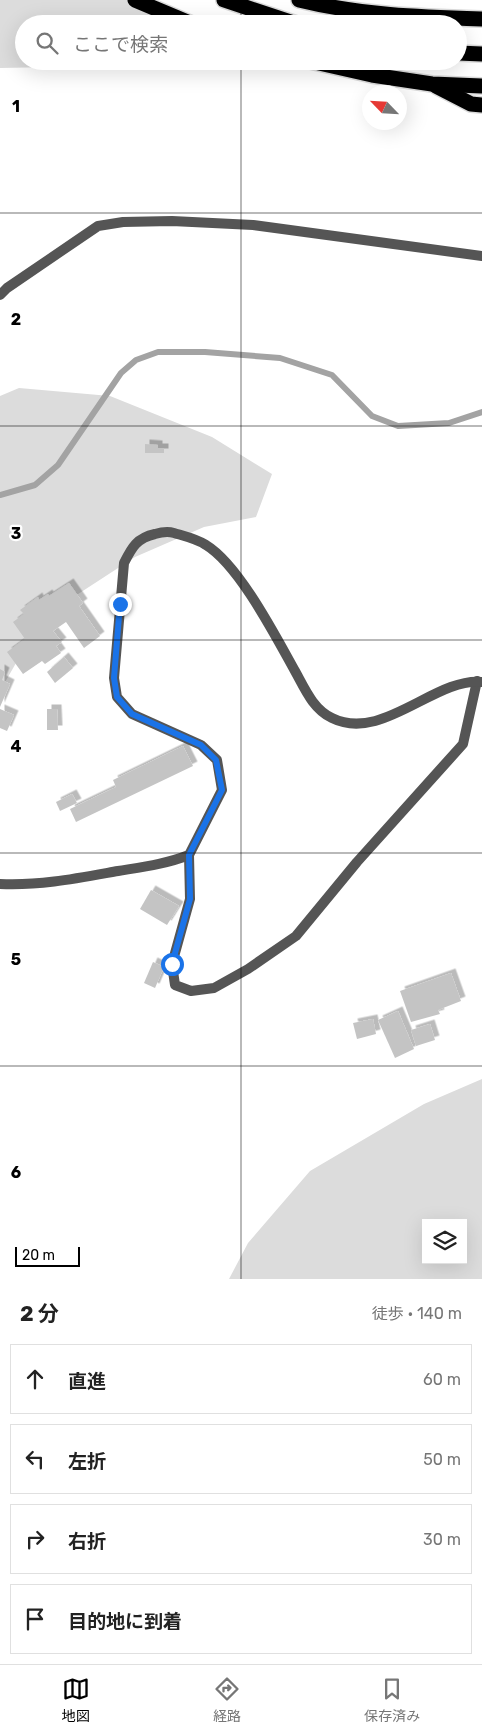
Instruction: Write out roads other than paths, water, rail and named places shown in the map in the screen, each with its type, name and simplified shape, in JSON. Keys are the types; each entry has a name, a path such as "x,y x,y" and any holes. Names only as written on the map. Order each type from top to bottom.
{"highway":[{"path":"135,0 171,15"},
{"path":"224,0 270,15"},
{"path":"299,0 318,5 384,15"},
{"path":"467,18 482,19"},
{"path":"467,53 482,54"},
{"path":"350,70 432,84 482,86"},
{"path":"432,84 471,104 482,105"}],"street":[{"path":"0,295 7,288 98,226 123,222 172,221 253,225 482,256"},
{"path":"167,531 183,536 206,545 229,566 282,648 314,705 332,718 354,724 384,718 469,680 480,682 463,744 357,862 296,936 248,969 214,988 191,991 175,985 172,964 190,899 189,855 222,790 216,760 201,745 132,714 117,697 114,678 124,564 132,547 144,536 167,531"},
{"path":"0,884 26,885 84,877 171,862 189,855"}],"waterway":[{"path":"0,495 35,485 58,465 121,373 136,360 158,352 205,352 280,358 332,375 372,416 398,426 449,423 482,412"}]}
